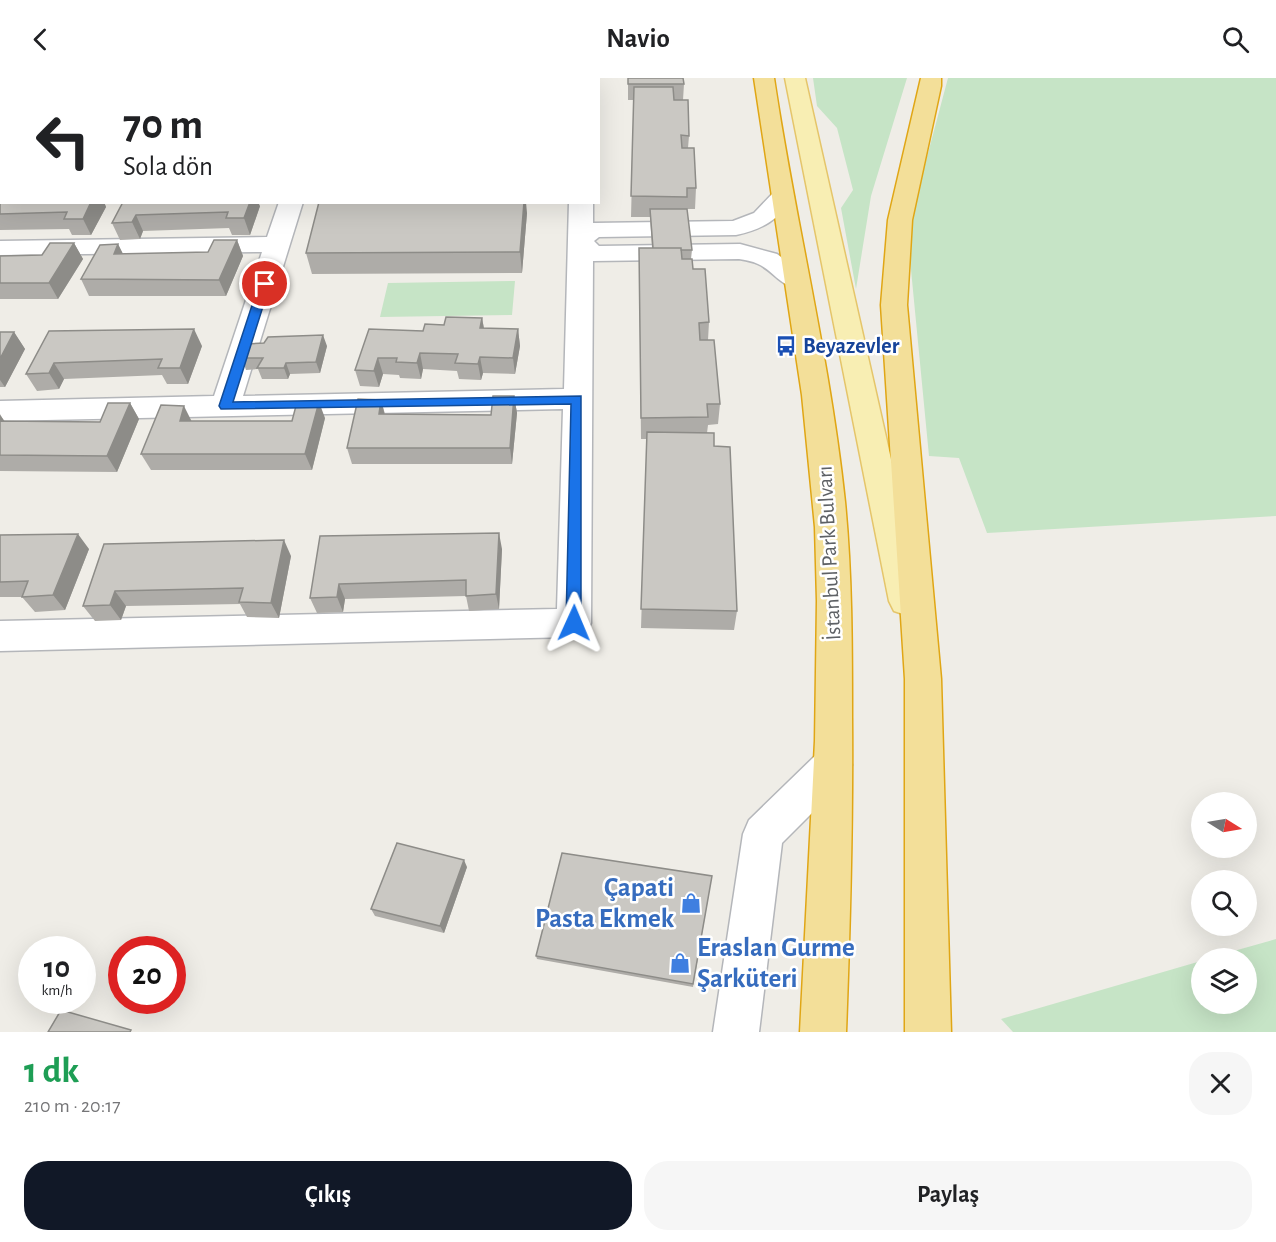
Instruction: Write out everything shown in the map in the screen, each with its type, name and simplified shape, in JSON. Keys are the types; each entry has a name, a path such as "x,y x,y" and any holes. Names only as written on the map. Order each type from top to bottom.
{"highway":[{"name":"İstanbul Park Bulvarı","path":"764,78 795,280 821,416 830,504 835,603 833,823 824,1032"},
{"path":"928,1032 923,679 894,305 900,220 931,78"}],"main road":[{"path":"795,78 923,679"}],"lane":[{"path":"579,242 593,230 736,228 763,218 782,197"},
{"path":"225,406 290,204"},
{"path":"0,636 574,623 581,204"},
{"path":"579,242 593,254 740,251 768,259 795,280"},
{"path":"0,248 278,244"},
{"path":"0,411 577,399"},
{"path":"736,1032 763,834 833,765"}],"green space":[{"path":"813,78 907,78 871,196 856,289 841,208 853,190 837,128 817,106"},
{"path":"948,78 1276,78 1276,516 987,533 959,458 929,456 909,249 911,217"},
{"path":"515,281 512,315 380,317 388,283"},
{"path":"1276,939 1276,1032 1013,1032 1001,1019 1191,964 1191,1014 1257,1014 1257,948 1244,948"}],"building":[{"path":"628,78 683,78 684,84 628,84"},
{"path":"634,87 673,87 674,100 688,100 689,136 681,135 682,148 694,148 696,188 687,188 687,197 631,196"},
{"path":"0,204 90,204 83,219 64,219 67,212 0,214"},
{"path":"122,204 249,204 244,218 226,218 228,212 136,215 132,222 112,223"},
{"path":"318,204 524,204 520,252 306,253"},
{"path":"650,209 687,209 692,250 653,248"},
{"path":"214,240 237,240 219,280 81,279 100,245 118,244 114,254 208,252"},
{"path":"50,243 74,243 49,283 0,283 0,256 42,255"},
{"path":"639,248 681,248 682,259 692,259 693,269 705,269 709,322 699,323 700,340 714,340 720,404 707,404 708,417 641,418"},
{"path":"446,317 482,318 480,328 518,329 513,358 480,357 478,364 455,363 458,354 420,353 417,363 396,362 397,358 378,358 374,371 355,370 369,329 423,331 425,324 444,325"},
{"path":"194,329 180,368 158,368 162,359 54,363 49,373 26,374 49,331"},
{"path":"0,332 14,332 0,359"},
{"path":"323,335 316,362 286,363 284,368 257,368 263,358 242,358 247,344 264,343 268,337"},
{"path":"493,396 514,396 510,448 347,448 358,399 381,400 379,414 491,415"},
{"path":"297,402 319,402 305,454 141,454 161,405 184,406 180,421 292,421"},
{"path":"108,403 130,403 107,456 0,455 0,421 100,422"},
{"path":"647,432 714,433 714,446 730,447 737,611 641,609"},
{"path":"499,533 496,594 466,596 466,580 339,584 337,597 310,598 320,536"},
{"path":"78,534 53,595 22,597 28,581 0,582 0,535"},
{"path":"284,540 271,603 239,602 243,588 115,591 110,605 83,606 104,544"},
{"path":"397,843 464,860 440,926 371,909"},
{"path":"562,853 712,876 693,984 536,956"},
{"path":"59,1014 75,1014 131,1030 130,1032 48,1032"}],"place":[{"name":"Beyazevler","path":"786,346"},
{"name":"Çapati Pasta Ekmek","path":"691,903"},
{"name":"Eraslan Gurme Şarküteri","path":"680,963"}],"route":[{"path":"265,284 225,406 577,399 574,623"}]}
